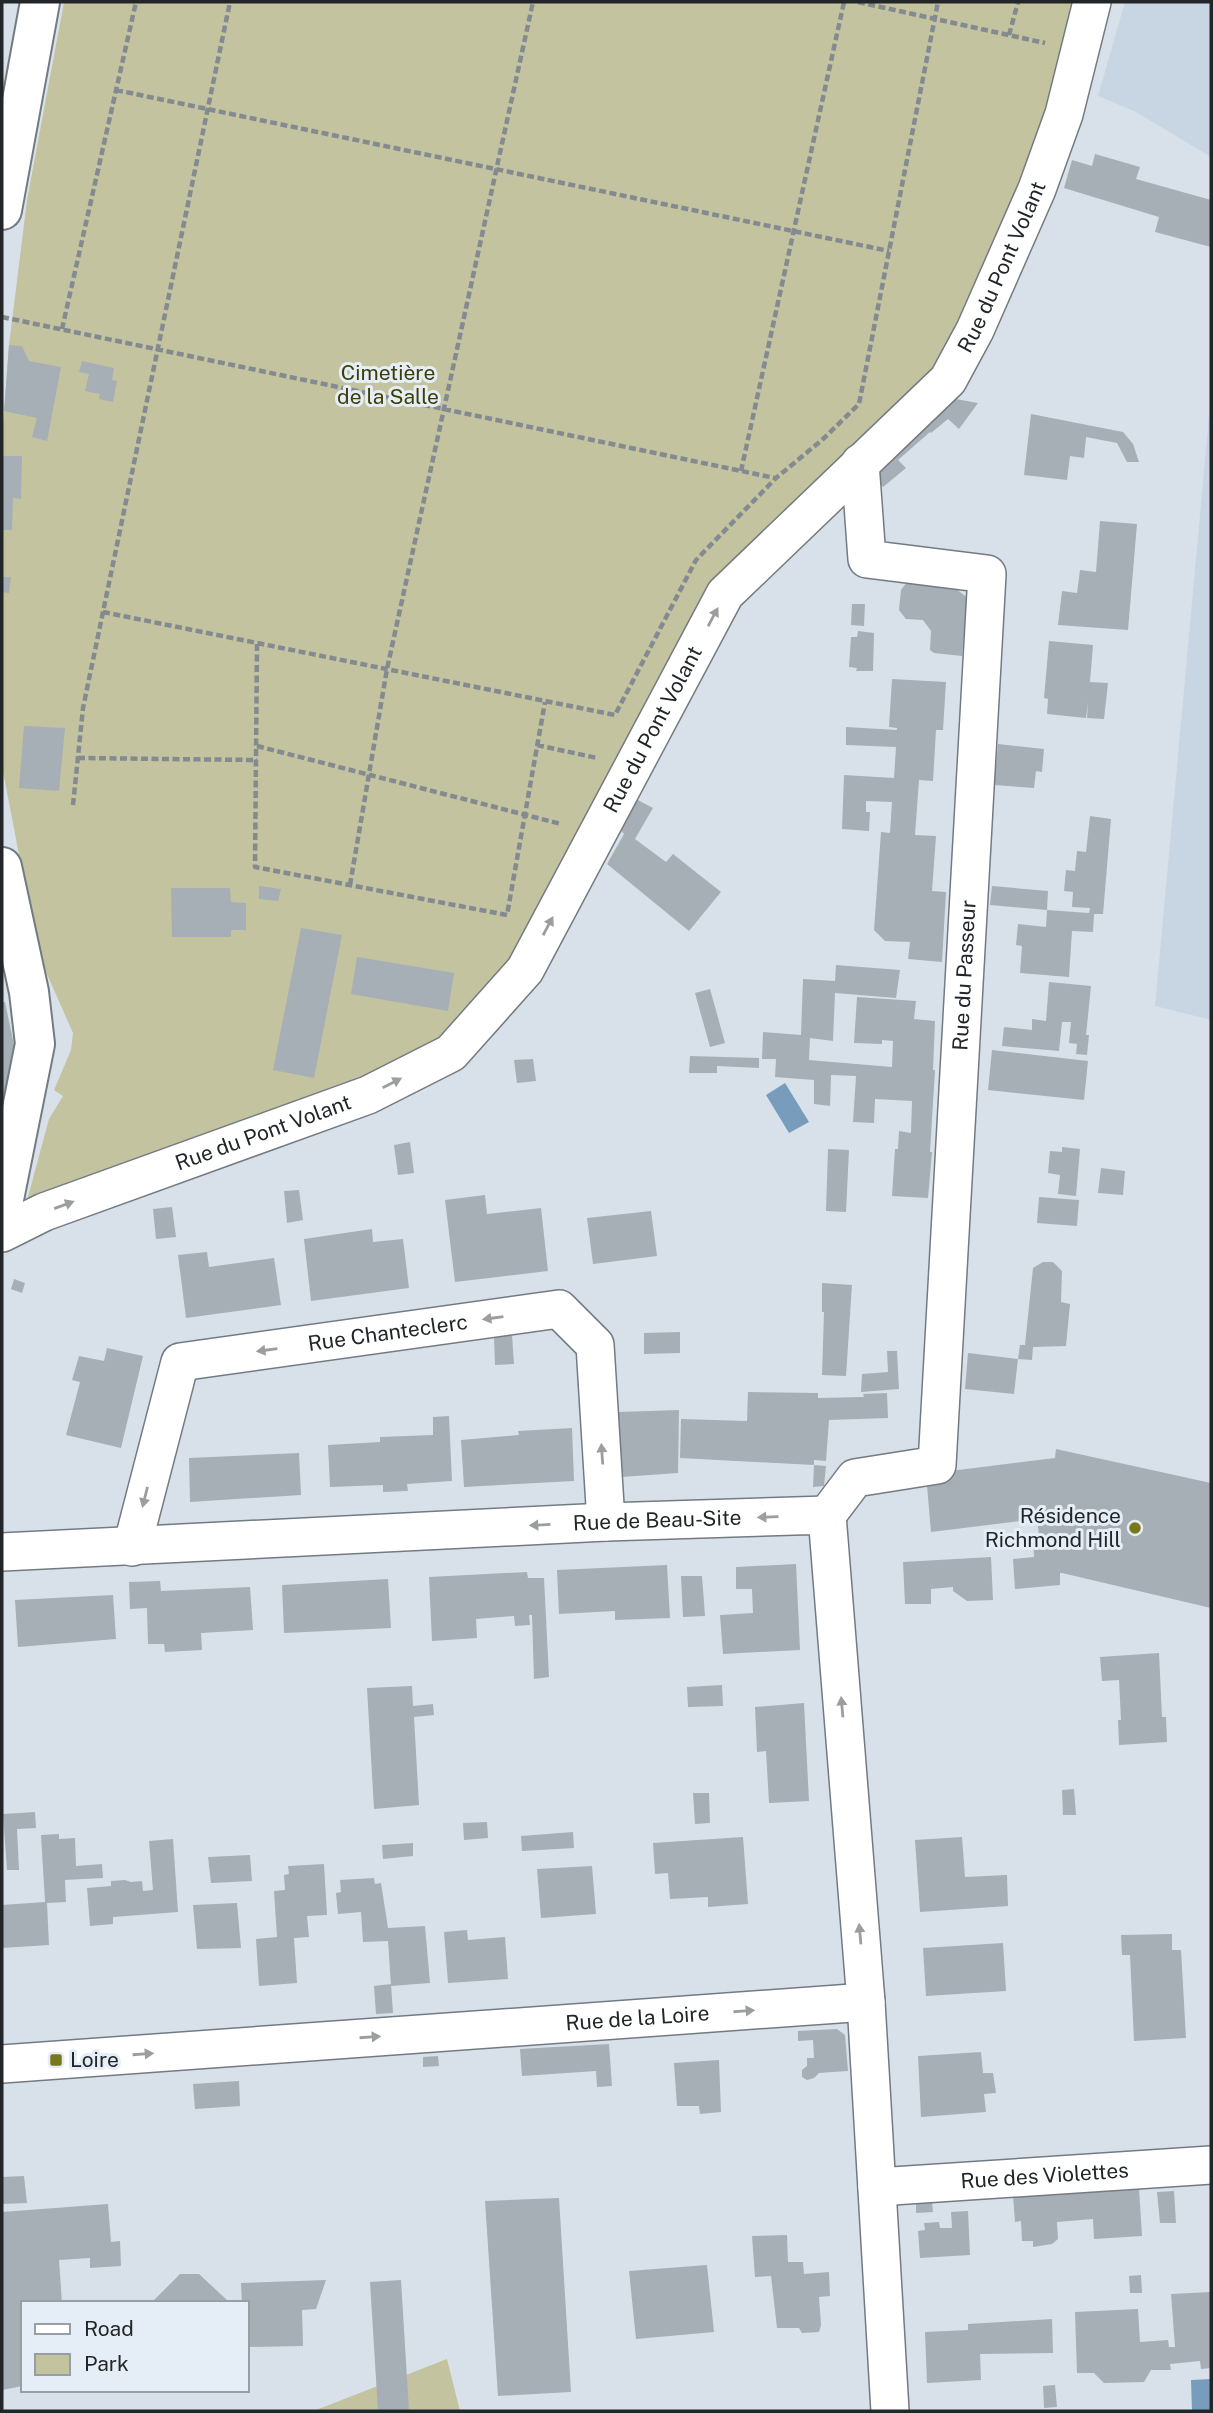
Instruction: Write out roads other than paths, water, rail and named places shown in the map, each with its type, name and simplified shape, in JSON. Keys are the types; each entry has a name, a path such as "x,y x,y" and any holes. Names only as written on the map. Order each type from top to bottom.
{"street":[{"path":"2,210 40,2"},
{"name":"Rue du Pont Volant","path":"2,1233 44,1212 369,1095 451,1053 525,970 725,594 948,380 975,330 1037,189 1064,114 1092,2"},
{"name":"Rue du Passeur","path":"827,1515 855,1478 937,1465 987,574 867,559 860,463"},
{"path":"2,867 29,992 35,1044 2,1209"},
{"name":"Rue Chanteclerc","path":"132,1547 180,1362 559,1308 595,1345 606,1522"},
{"path":"827,1515 866,2002 890,2411"},
{"name":"Rue de Beau-Site","path":"2,1552 606,1522 827,1515"},
{"name":"Rue de la Loire","path":"2,2064 866,2002"},
{"name":"Rue des Violettes","path":"877,2187 1211,2165"}],"water":[{"path":"785,1083 809,1122 789,1133 766,1095"},
{"path":"1211,2379 1211,2411 1192,2411 1191,2380"}],"place":[{"name":"Résidence Richmond Hill","path":"1135,1528"},
{"name":"Loire","path":"56,2060"}],"park label":[{"name":"Cimetière de la Salle","path":"388,385"}]}
